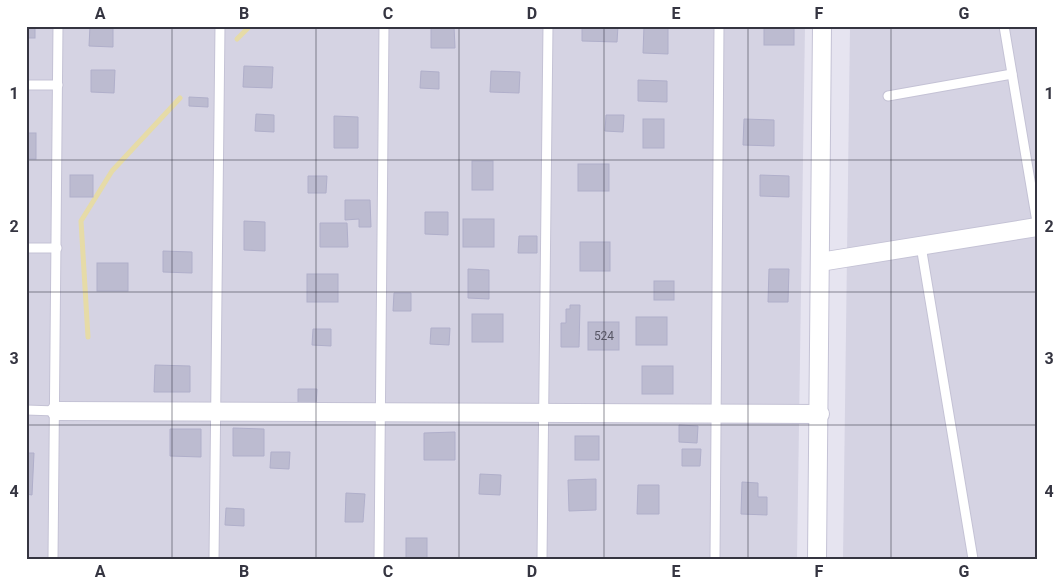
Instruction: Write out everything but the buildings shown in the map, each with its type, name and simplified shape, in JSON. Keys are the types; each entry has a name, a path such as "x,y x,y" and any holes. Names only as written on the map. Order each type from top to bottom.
{"street":[{"path":"817,559 820,414 822,26"},
{"path":"820,262 1037,227"},
{"path":"56,411 820,414"}],"lane":[{"path":"53,559 56,411 58,26"},
{"path":"214,559 220,26"},
{"path":"379,559 384,26"},
{"path":"542,559 548,26"},
{"path":"715,559 719,26"},
{"path":"1004,26 1037,222"},
{"path":"888,96 1012,74"},
{"path":"26,84 58,85"},
{"path":"921,246 973,559"},
{"path":"26,248 57,248"},
{"path":"26,410 56,411"}],"shaded area":[{"path":"26,26 805,26 797,559 26,559"},
{"path":"850,26 1037,26 1037,559 843,559"}],"waterway":[{"path":"237,39 250,26"},
{"path":"88,337 81,221 112,171 180,98"}]}
